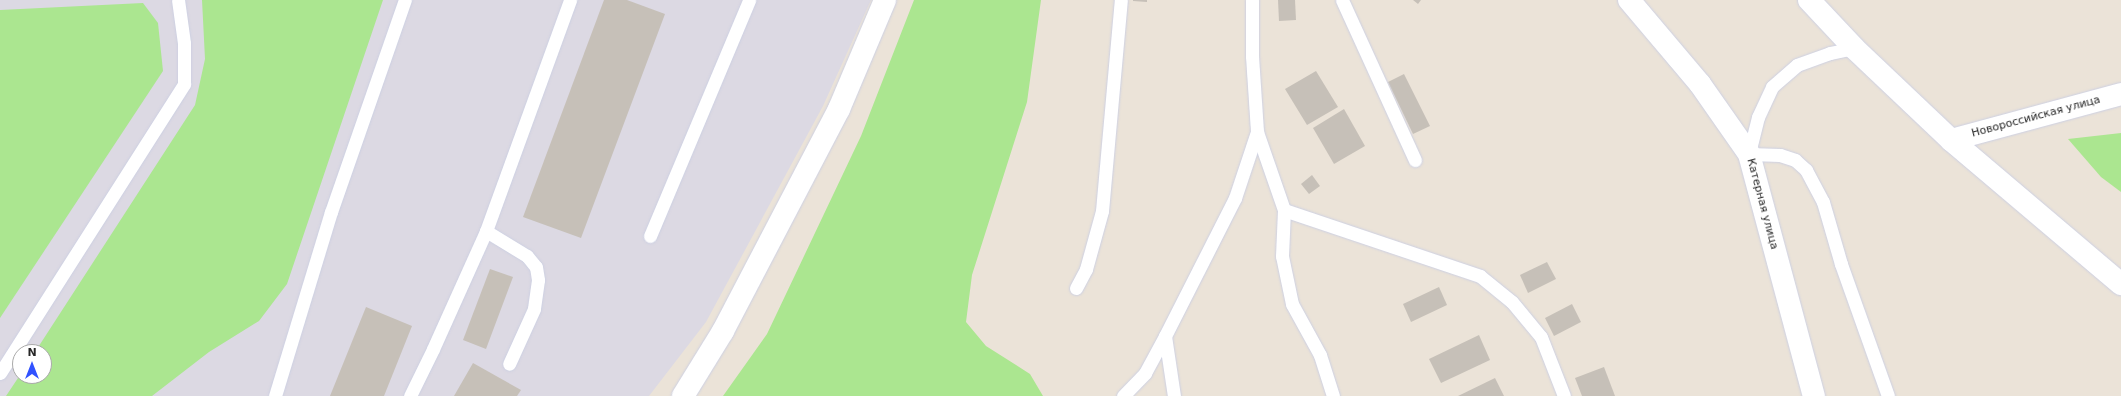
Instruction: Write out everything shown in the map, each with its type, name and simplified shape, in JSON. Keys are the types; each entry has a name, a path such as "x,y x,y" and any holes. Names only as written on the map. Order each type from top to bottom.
{"street":[{"path":"683,396 724,330 839,109 885,0"},
{"name":"Катерная улица","path":"1628,0 1700,84 1749,154 1814,396"},
{"path":"1809,0 1854,48 1951,140 2121,284"},
{"name":"Новороссийская улица","path":"1951,140 2121,94"}],"lane":[{"path":"0,373 184,84 184,43 178,0"},
{"path":"275,396 331,212 405,0"},
{"path":"410,396 433,349 486,231 570,0"},
{"path":"650,236 749,0"},
{"path":"1076,288 1086,269 1102,211 1121,0"},
{"path":"1252,0 1252,56 1257,132 1284,210 1282,256 1292,304 1320,355 1333,396"},
{"path":"1342,0 1415,160"},
{"path":"1854,48 1830,53 1797,65 1772,88 1758,117 1749,154 1780,155 1795,160 1806,170 1823,202 1841,264 1888,396"},
{"path":"1123,396 1145,373 1165,336 1235,198 1257,132"},
{"path":"1284,210 1480,276 1512,302 1541,337 1564,396"},
{"path":"486,231 527,256 536,267 537,274 534,309 509,364"},
{"path":"1165,336 1174,396"}],"shaded area":[{"path":"0,0 871,0 823,106 706,322 649,396 0,396"}],"green space":[{"path":"202,0 383,0 287,284 259,321 209,352 152,396 6,396 14,384 52,384 52,344 40,344 195,105 205,59"},
{"path":"914,0 1041,0 1027,102 972,275 966,322 986,346 1030,374 1043,396 723,396 767,334 861,136"},
{"path":"143,3 158,23 163,71 0,318 0,10"},
{"path":"2121,133 2121,192 2101,177 2068,139"}],"building":[{"path":"604,0 627,0 665,14 581,238 523,217"},
{"path":"1147,0 1147,2 1133,1"},
{"path":"1278,0 1295,0 1296,20 1279,21"},
{"path":"1413,0 1421,0 1418,4"},
{"path":"1316,71 1338,107 1307,125 1285,89"},
{"path":"1404,74 1430,126 1413,134 1388,82"},
{"path":"1344,109 1365,146 1334,164 1313,128"},
{"path":"1312,175 1320,186 1309,194 1301,184"},
{"path":"1547,262 1556,279 1528,293 1520,275"},
{"path":"490,269 513,277 486,349 463,340"},
{"path":"1439,287 1447,305 1411,322 1403,304"},
{"path":"1572,304 1581,322 1554,336 1545,318"},
{"path":"366,307 412,326 384,396 330,396"},
{"path":"1479,335 1490,360 1441,383 1429,359"},
{"path":"473,363 521,390 517,396 454,396"},
{"path":"1604,367 1615,396 1582,396 1575,378"},
{"path":"1495,378 1504,396 1458,396"}]}
